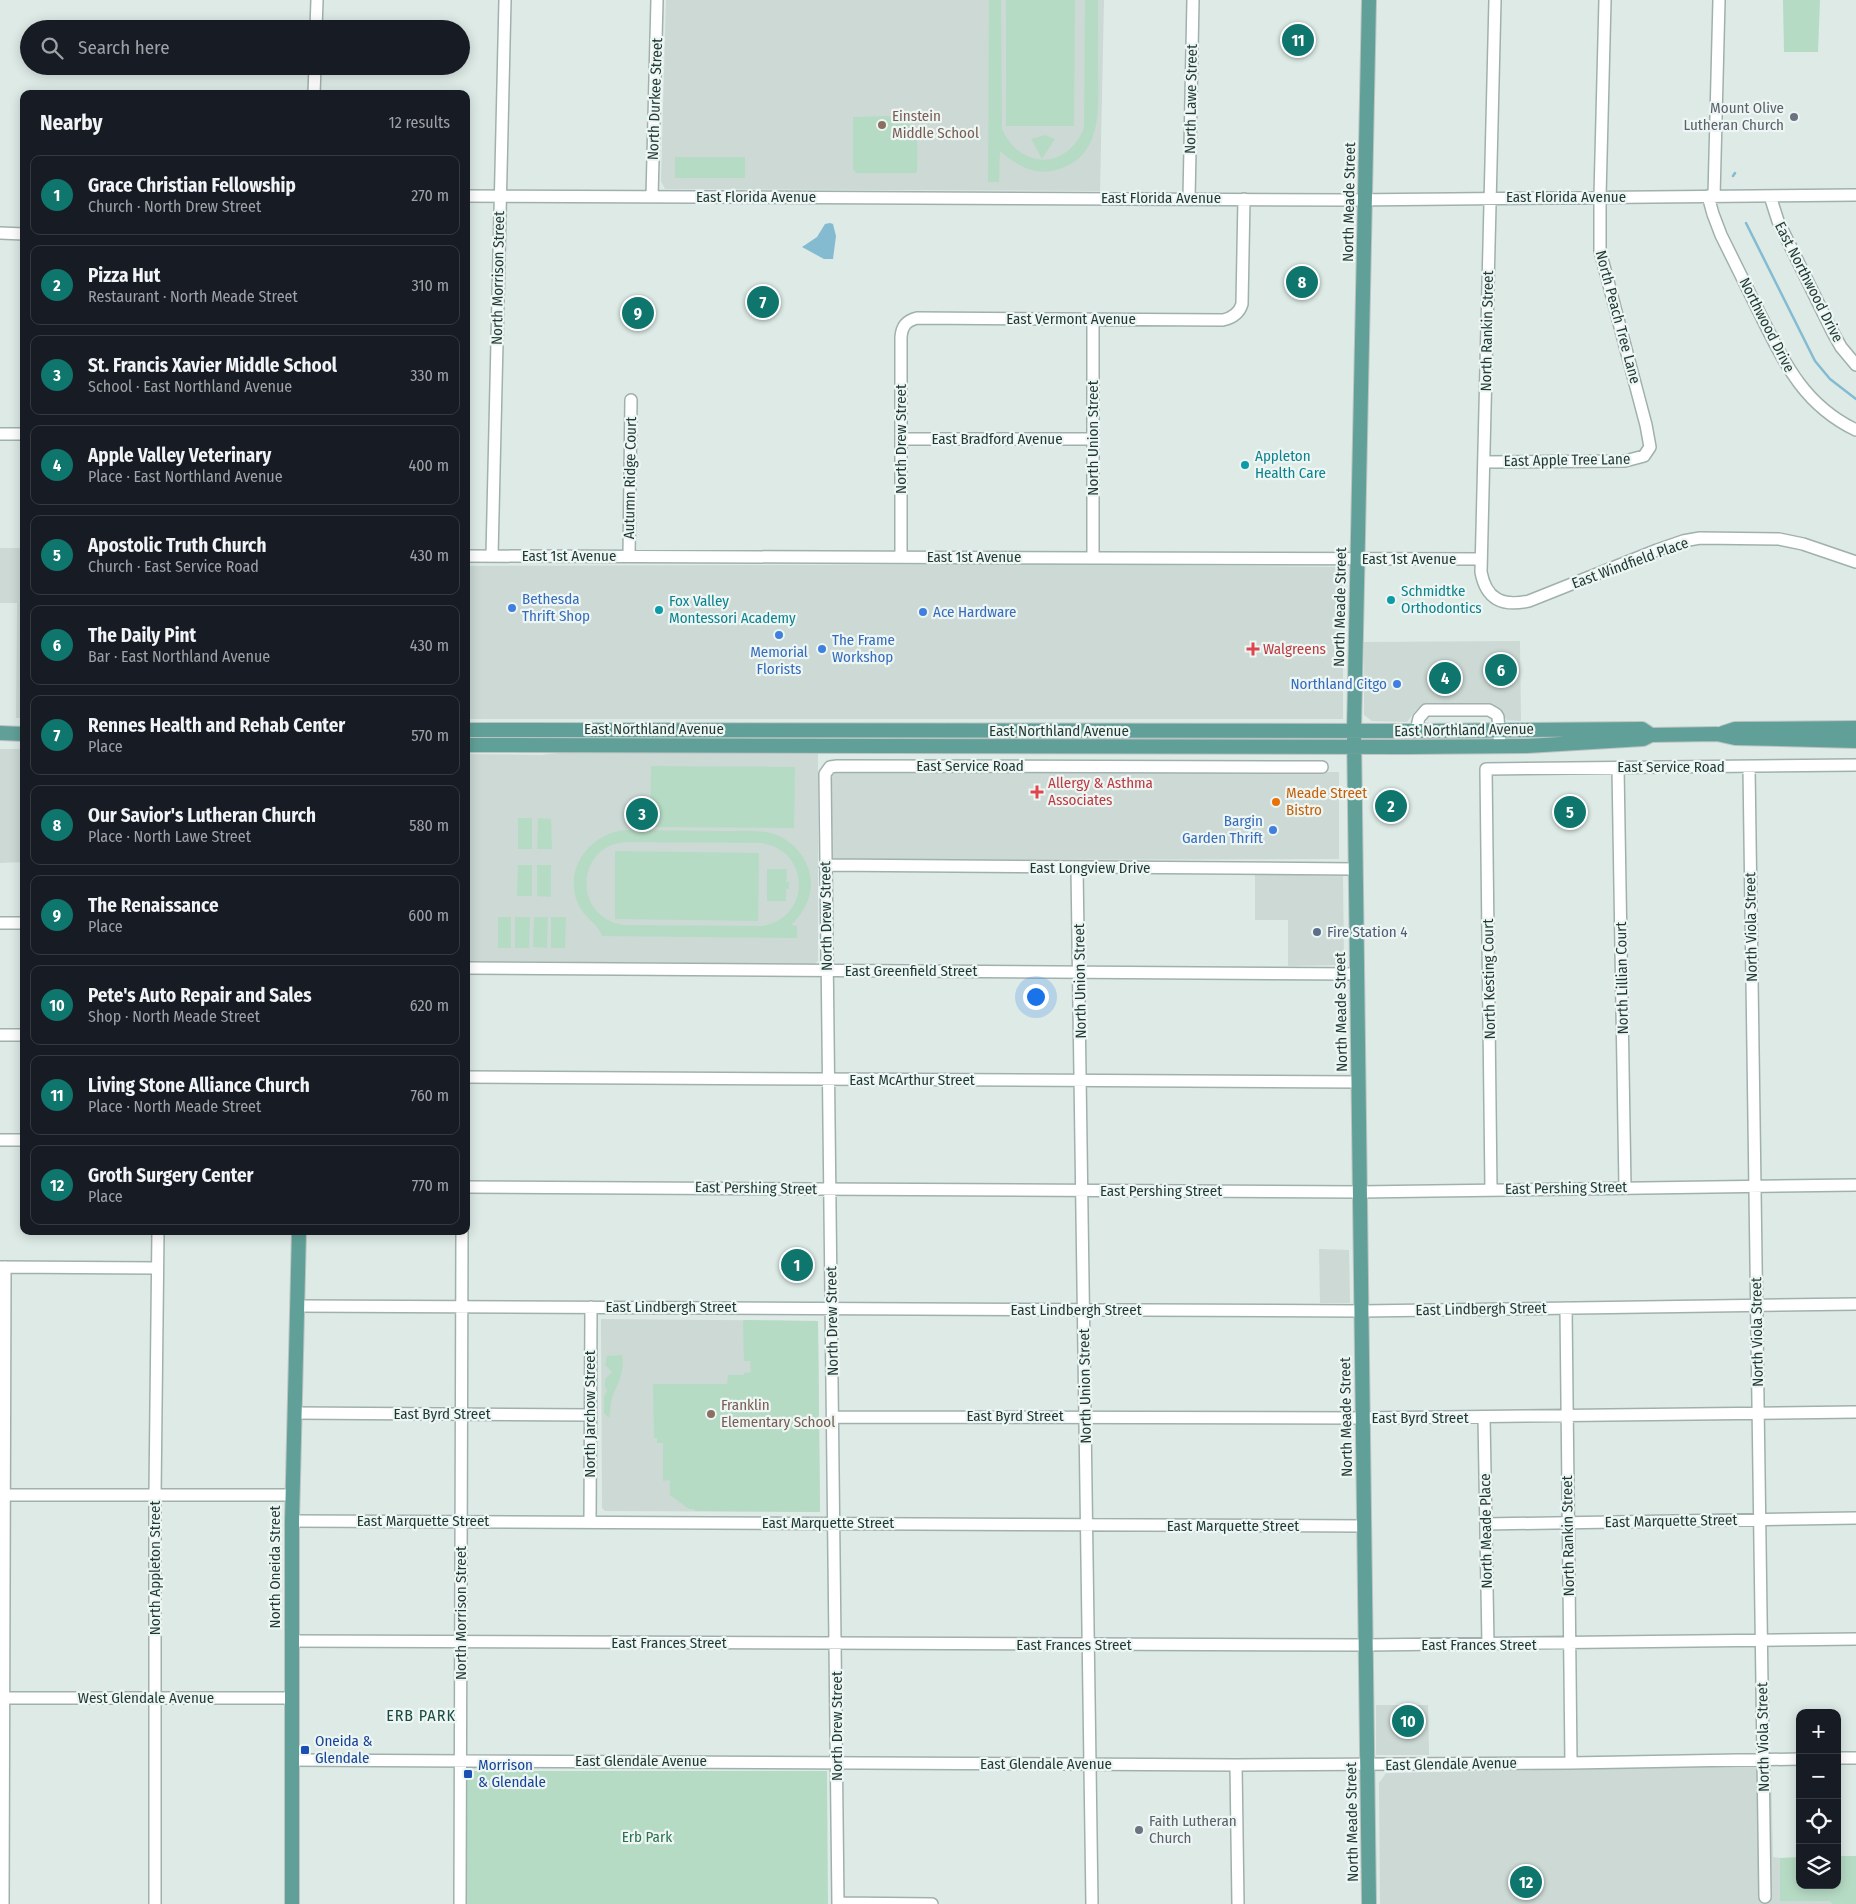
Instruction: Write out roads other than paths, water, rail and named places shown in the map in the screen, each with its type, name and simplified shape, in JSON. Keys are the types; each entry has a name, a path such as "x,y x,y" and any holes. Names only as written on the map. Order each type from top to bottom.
{"main road":[{"name":"North Meade Street","path":"1369,0 1354,732 1369,1904"},
{"name":"East Northland Avenue","path":"1717,734 1735,729 1856,728"},
{"name":"East Northland Avenue","path":"470,730 1416,732 1642,730 1651,734 1717,734 1735,738 1856,741"},
{"path":"0,733 20,734"},
{"name":"East Northland Avenue","path":"470,745 1500,747 1643,739 1651,734"},
{"name":"North Oneida Street","path":"292,1904 292,1495 299,1235"}],"street":[{"path":"316,20 317,0"},
{"name":"North Morrison Street","path":"492,556 505,0"},
{"name":"North Durkee Street","path":"652,197 657,0"},
{"name":"North Lawe Street","path":"1189,198 1193,0"},
{"name":"North Rankin Street","path":"1495,0 1481,559 1483,583 1486,590 1498,600 1518,604 1550,593"},
{"name":"North Peach Tree Lane","path":"1605,0 1599,239 1601,259 1650,442 1648,453"},
{"name":"Northwood Drive","path":"1718,0 1711,196 1712,214 1791,374 1813,401 1838,421 1856,430"},
{"path":"314,90 315,75"},
{"name":"East Florida Avenue","path":"470,196 1365,200 1600,196 1856,195"},
{"name":"East Northwood Drive","path":"1770,196 1778,221 1832,331 1841,347 1856,365"},
{"name":"East Vermont Avenue","path":"907,322 917,318 1222,320 1232,318 1236,315 1242,304 1244,199"},
{"path":"0,233 20,234"},
{"name":"North Union Street","path":"1093,319 1093,558"},
{"name":"North Drew Street","path":"901,557 901,330 907,322"},
{"name":"Autumn Ridge Court","path":"629,556 631,400"},
{"path":"0,434 20,434"},
{"name":"East Bradford Avenue","path":"901,439 1093,439"},
{"name":"East Apple Tree Lane","path":"1484,462 1625,461 1648,453"},
{"name":"East Windfield Place","path":"1550,593 1665,548 1700,538 1779,539 1803,544 1856,562"},
{"name":"East 1st Avenue","path":"470,556 1481,559"},
{"path":"1416,732 1421,714 1429,709 1489,710 1496,714 1500,747"},
{"name":"East Service Road","path":"1486,769 1856,765"},
{"name":"East Service Road","path":"828,769 837,766 1322,767"},
{"name":"North Viola Street","path":"1749,767 1765,1897"},
{"name":"North Lillian Court","path":"1618,768 1625,1187"},
{"name":"North Drew Street","path":"828,769 824,778 834,1416 838,1904"},
{"name":"North Kesting Court","path":"1486,769 1491,1189"},
{"name":"East Longview Drive","path":"825,865 1355,869"},
{"name":"North Union Street","path":"1077,868 1082,1081 1085,1417 1088,1525 1087,1645 1092,1904"},
{"path":"0,923 20,923"},
{"name":"East Greenfield Street","path":"470,968 1356,974"},
{"path":"0,1035 20,1035"},
{"name":"East McArthur Street","path":"470,1077 1358,1082"},
{"path":"0,1140 20,1140"},
{"name":"East Pershing Street","path":"470,1187 1359,1192 1856,1185"},
{"name":"North Appleton Street","path":"155,1904 155,1495 158,1235"},
{"name":"North Morrison Street","path":"460,1904 462,1235"},
{"path":"3,1904 2,1267 156,1268"},
{"name":"East Lindbergh Street","path":"297,1306 832,1307 1361,1311 1856,1304"},
{"name":"North Jarchow Street","path":"590,1307 590,1522"},
{"name":"North Rankin Street","path":"1566,1308 1571,1763"},
{"name":"East Byrd Street","path":"834,1416 1362,1418 1856,1412"},
{"name":"East Byrd Street","path":"294,1413 590,1415"},
{"name":"North Meade Place","path":"1484,1417 1488,1645"},
{"path":"2,1495 292,1495"},
{"name":"East Marquette Street","path":"1486,1524 1856,1518"},
{"name":"East Marquette Street","path":"292,1521 1364,1526"},
{"name":"East Frances Street","path":"291,1641 1366,1646 1856,1639"},
{"name":"West Glendale Avenue","path":"2,1698 292,1698"},
{"path":"1841,1758 1856,1758"},
{"name":"East Glendale Avenue","path":"292,1760 1368,1765 1796,1759"},
{"path":"1236,1765 1238,1904"},
{"path":"838,1904 932,1904"}],"water":[{"path":"825,224 833,224 836,236 833,259 824,259 802,247 817,237"}],"waterway":[{"path":"1746,223 1815,361 1830,379 1856,399"}],"place":[{"name":"Living Stone Alliance Church","path":"1298,40"},
{"name":"Mount Olive Lutheran Church","path":"1794,117"},
{"name":"Einstein Middle School","path":"882,125"},
{"name":"Our Savior's Lutheran Church","path":"1302,282"},
{"name":"Rennes Health and Rehab Center","path":"763,302"},
{"name":"The Renaissance","path":"638,313"},
{"name":"Appleton Health Care","path":"1245,465"},
{"name":"Schmidtke Orthodontics","path":"1391,600"},
{"name":"Bethesda Thrift Shop","path":"512,608"},
{"name":"Fox Valley Montessori Academy","path":"659,610"},
{"name":"Ace Hardware","path":"923,612"},
{"name":"Memorial Florists","path":"779,635"},
{"name":"The Frame Workshop","path":"822,649"},
{"name":"Walgreens","path":"1253,649"},
{"name":"The Daily Pint","path":"1501,670"},
{"name":"Apple Valley Veterinary","path":"1445,678"},
{"name":"Northland Citgo","path":"1397,684"},
{"name":"Allergy & Asthma Associates","path":"1037,792"},
{"name":"Meade Street Bistro","path":"1276,802"},
{"name":"Pizza Hut","path":"1391,806"},
{"name":"Apostolic Truth Church","path":"1570,812"},
{"name":"St. Francis Xavier Middle School","path":"642,814"},
{"name":"Bargin Garden Thrift","path":"1273,830"},
{"name":"Fire Station 4","path":"1317,932"},
{"name":"Grace Christian Fellowship","path":"797,1265"},
{"name":"Franklin Elementary School","path":"711,1414"},
{"name":"Pete's Auto Repair and Sales","path":"1408,1721"},
{"name":"Oneida & Glendale","path":"305,1750"},
{"name":"Morrison & Glendale","path":"468,1774"},
{"name":"Faith Lutheran Church","path":"1139,1830"},
{"name":"Groth Surgery Center","path":"1526,1882"}],"district":[{"name":"ERB PARK","path":"421,1715"}],"park label":[{"name":"Erb Park","path":"647,1837"}]}
